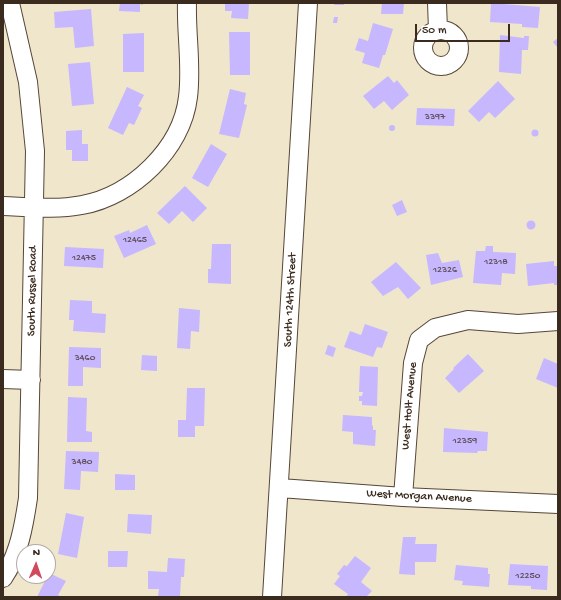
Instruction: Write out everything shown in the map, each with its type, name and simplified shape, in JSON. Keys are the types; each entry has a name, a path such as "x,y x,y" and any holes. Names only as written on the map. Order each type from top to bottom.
{"street":[{"name":"South Russel Road","path":"3,578 15,555 26,510 34,208 34,126 28,82 10,3"},
{"path":"3,206 34,208 82,205 110,196 121,192 138,179 167,149 184,115 188,99 187,3"},
{"name":"South 124th Street","path":"272,597 280,488 308,3"},
{"path":"437,3 438,30"},
{"name":"West Holt Avenue","path":"403,497 413,363 419,340 435,328 468,320 518,324 558,321"},
{"path":"3,379 30,380"},
{"name":"West Morgan Avenue","path":"280,488 403,497 558,504"}],"building":[{"path":"120,3 143,3 143,5 140,4 140,12 119,11"},
{"path":"225,3 249,3 248,19 231,18 232,11 225,11"},
{"path":"335,3 344,3 344,5 334,5"},
{"path":"382,3 404,3 403,14 381,14"},
{"path":"491,3 540,7 538,28 522,27 522,24 490,22"},
{"path":"91,9 94,46 75,48 73,27 55,28 54,12"},
{"path":"334,17 338,17 337,23 333,23"},
{"path":"373,23 393,29 385,55 383,55 379,68 362,63 365,53 355,50 359,38 368,41"},
{"path":"229,32 250,32 250,75 230,75"},
{"path":"144,33 144,72 123,72 123,34"},
{"path":"500,35 524,38 524,36 529,36 528,50 522,50 521,74 499,72"},
{"path":"558,38 558,48 553,42"},
{"path":"90,62 94,104 72,106 68,64"},
{"path":"388,76 394,83 397,80 409,95 392,110 384,101 374,109 363,96"},
{"path":"498,81 515,99 495,118 489,112 479,122 468,111"},
{"path":"127,87 144,95 138,106 142,108 134,125 129,123 123,135 108,128"},
{"path":"230,89 246,93 244,104 247,105 239,138 219,134"},
{"path":"417,108 455,109 454,126 416,125"},
{"path":"392,125 395,128 392,131 389,128"},
{"path":"535,129 538,130 538,136 535,137 532,136 531,133 532,130"},
{"path":"82,130 82,144 88,144 88,161 72,161 72,150 66,150 66,131"},
{"path":"211,144 227,154 208,187 192,178"},
{"path":"185,186 207,208 193,222 182,211 169,224 157,213"},
{"path":"402,200 407,212 397,216 392,205"},
{"path":"531,220 536,225 531,230 526,225"},
{"path":"147,225 156,244 124,258 114,236 129,230 130,233"},
{"path":"212,244 231,244 231,284 208,283 208,269 211,269"},
{"path":"486,246 493,246 493,252 516,253 515,274 502,273 501,285 473,283 476,251 485,251"},
{"path":"65,247 104,249 103,268 64,266"},
{"path":"438,253 442,263 459,260 463,277 431,285 426,255"},
{"path":"554,261 554,266 558,266 558,285 554,285 554,283 528,286 526,264"},
{"path":"396,262 421,288 408,299 398,287 383,296 371,282"},
{"path":"70,300 92,301 92,313 106,314 105,333 73,331 74,320 69,320"},
{"path":"179,308 200,310 199,332 191,331 190,349 177,348"},
{"path":"365,324 388,332 382,348 377,347 373,357 344,347 350,331 361,335"},
{"path":"328,345 336,348 333,357 325,354"},
{"path":"69,347 101,348 101,368 83,367 83,386 68,386"},
{"path":"468,354 484,371 459,393 445,378"},
{"path":"142,355 157,356 157,371 141,370"},
{"path":"544,358 558,364 558,388 536,379"},
{"path":"360,366 378,367 377,406 362,405 362,401 359,401 359,396 362,396 363,392 359,392"},
{"path":"187,388 205,388 204,426 195,426 195,437 178,437 178,420 186,420"},
{"path":"68,397 87,398 86,431 92,432 92,442 67,442"},
{"path":"343,415 372,417 373,430 376,430 375,446 353,444 353,432 342,431"},
{"path":"444,428 488,432 487,451 478,451 477,453 443,452"},
{"path":"66,451 99,452 98,472 81,471 80,490 64,489"},
{"path":"115,474 135,475 135,490 115,490"},
{"path":"66,513 84,517 77,558 58,554"},
{"path":"128,514 152,515 151,534 127,532"},
{"path":"403,537 416,537 415,544 437,544 436,562 415,562 415,575 399,574"},
{"path":"108,551 128,551 127,567 108,567"},
{"path":"355,556 371,568 361,582 372,591 366,597 346,597 348,594 334,584 340,576 337,574 344,565 347,566"},
{"path":"168,558 185,559 184,577 181,577 180,597 158,596 159,589 148,589 148,571 167,572"},
{"path":"510,564 548,566 547,590 531,589 531,586 508,585"},
{"path":"456,565 488,568 488,574 490,574 489,587 462,585 463,581 454,580"},
{"path":"56,576 66,581 58,595 62,597 37,597 44,584 56,584"}]}
